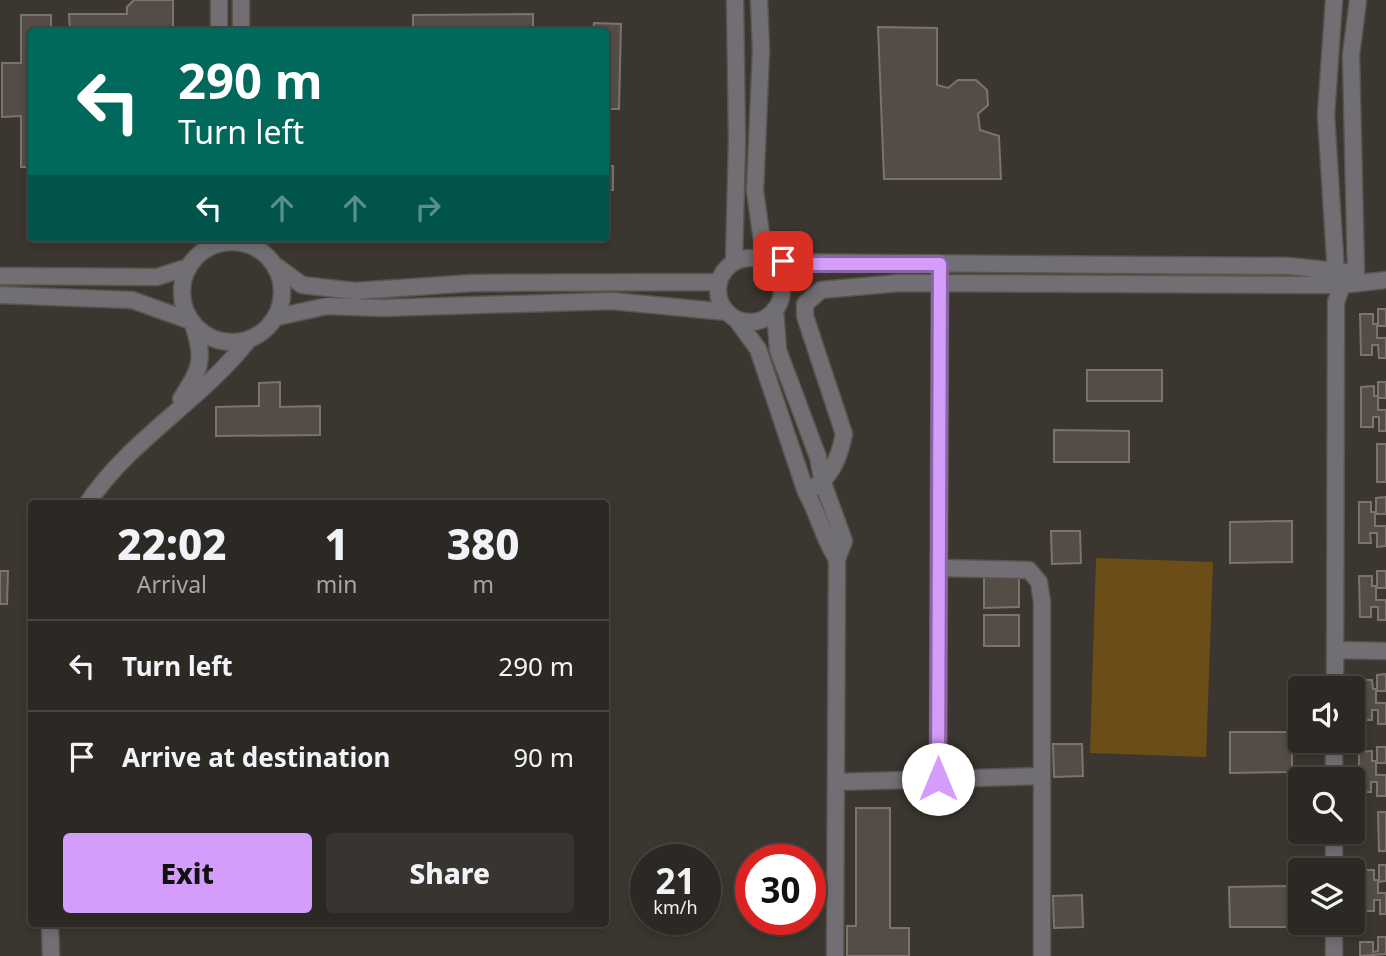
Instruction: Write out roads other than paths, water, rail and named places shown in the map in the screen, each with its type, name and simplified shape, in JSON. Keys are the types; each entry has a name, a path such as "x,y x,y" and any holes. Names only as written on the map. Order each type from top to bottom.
{"street":[{"path":"219,0 219,28"},
{"path":"241,0 241,28"},
{"path":"734,262 737,141 735,0"},
{"path":"759,0 761,51 755,191 765,262 774,269 782,289 775,309 778,350 818,457 823,483 844,541 837,559 835,956"},
{"path":"1334,0 1326,116 1339,279 1336,302 1335,676"},
{"path":"837,559 830,549 818,512 806,492 758,349 731,315 718,292 719,282 734,262 744,258 765,262 1288,266 1339,279 1356,273 1351,55 1358,0"},
{"path":"171,412 201,363 200,345 182,295 188,267 209,243 227,242"},
{"path":"248,242 302,285 355,291 473,283 719,282"},
{"path":"938,779 940,264"},
{"path":"91,500 171,412 225,369 249,339 268,328 277,317 283,291 276,266"},
{"path":"0,276 157,277 188,267"},
{"path":"806,492 823,483 841,451 844,434 809,335 805,304 821,290 939,283 1386,280"},
{"path":"0,295 132,300 192,323 212,339 227,342 249,339"},
{"path":"277,317 327,306 382,308 612,301 731,315 757,321 775,309"},
{"path":"940,568 1029,570 1039,582 1042,602 1042,956"},
{"path":"1335,650 1386,651"},
{"path":"836,782 1040,776"},
{"path":"50,927 51,956"},
{"path":"1334,935 1334,956"}]}
